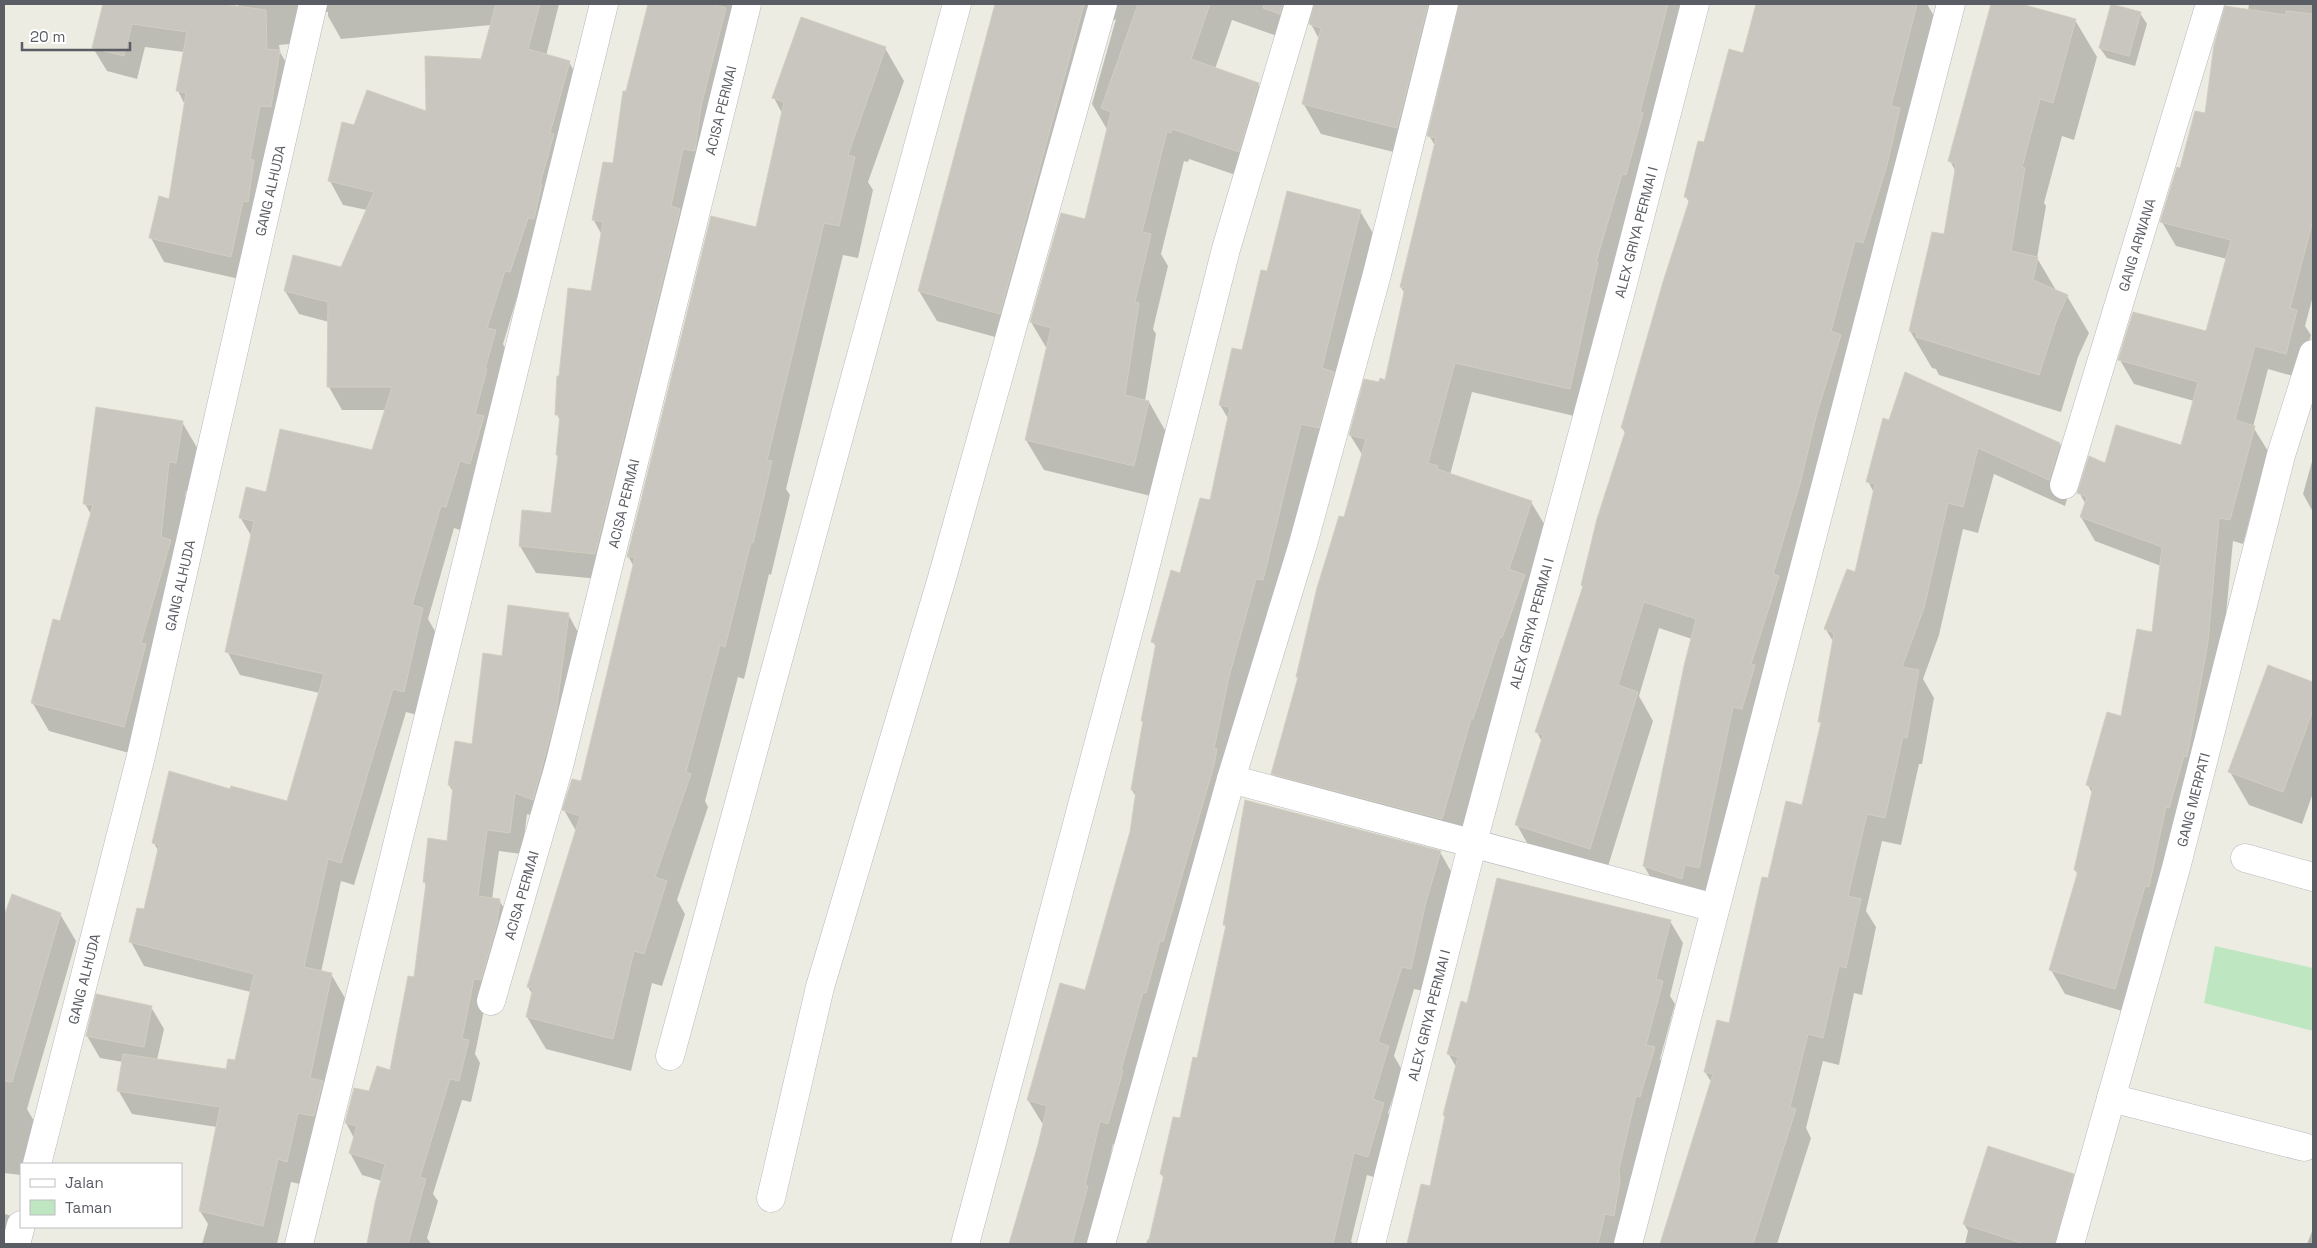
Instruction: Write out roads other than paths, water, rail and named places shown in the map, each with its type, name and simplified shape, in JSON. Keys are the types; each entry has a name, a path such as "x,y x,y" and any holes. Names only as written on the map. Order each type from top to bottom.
{"street":[{"name":"GANG ALHUDA","path":"37,1163 141,756 313,4"},
{"path":"300,1244 604,4"},
{"name":"ACISA PERMAI","path":"491,1001 559,766 747,4"},
{"path":"670,1056 957,4"},
{"path":"771,1198 820,987 945,569 1103,4"},
{"path":"965,1244 1134,611 1226,248 1299,4"},
{"path":"1101,1244 1231,779 1303,544 1369,303 1444,4"},
{"name":"ALEX GRIYA PERMAI I","path":"1371,1244 1473,842 1623,283 1695,4"},
{"path":"1628,1244 1951,4"},
{"name":"GANG ARWANA","path":"2064,485 2210,4"},
{"name":"GANG MERPATI","path":"2070,1244 2176,868 2281,455 2313,354"},
{"path":"1231,779 1715,908"},
{"path":"2245,858 2313,877"},
{"path":"2111,1098 2304,1147"},
{"path":"16,1244 20,1228"}]}
